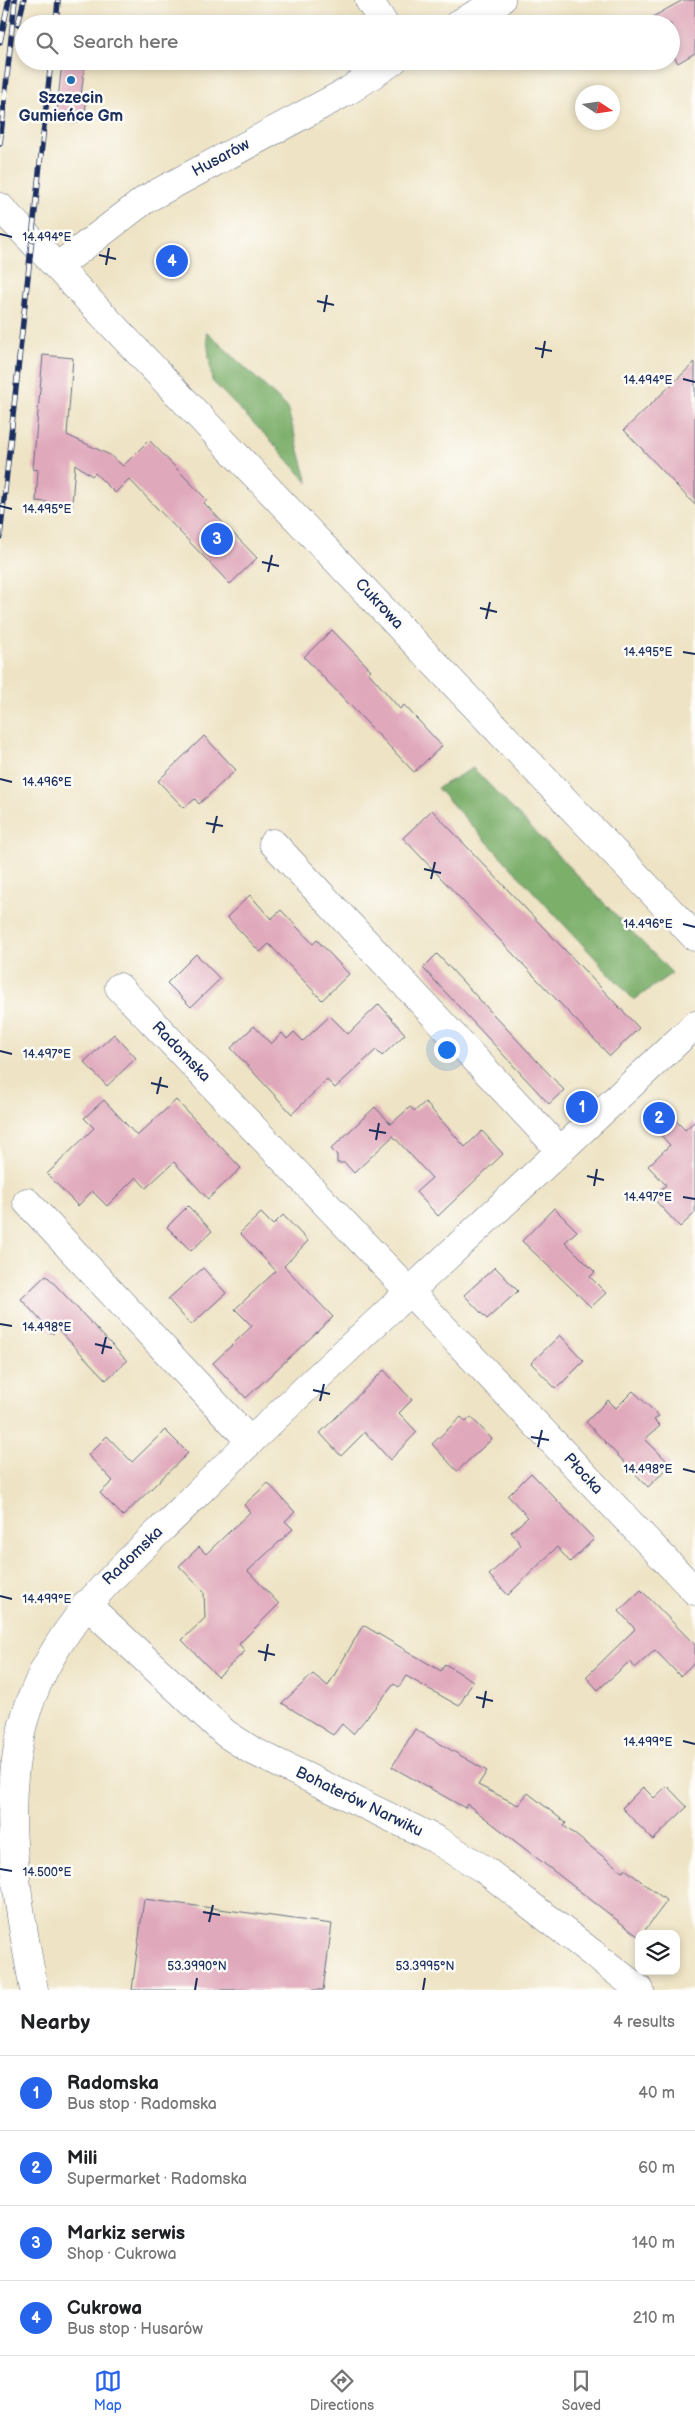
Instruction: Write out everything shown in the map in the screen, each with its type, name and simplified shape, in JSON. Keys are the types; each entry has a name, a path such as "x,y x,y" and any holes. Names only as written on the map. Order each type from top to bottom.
{"street":[{"path":"369,0 378,15"},
{"path":"474,15 501,0"},
{"name":"Husarów","path":"57,267 146,198 348,91 380,70"},
{"name":"Cukrowa","path":"0,208 695,937"},
{"path":"273,843 561,1151"},
{"name":"Radomska","path":"119,987 410,1291"},
{"name":"Radomska","path":"34,1990 12,1851 10,1812 12,1780 23,1723 34,1692 55,1649 86,1604 250,1441 695,1025"},
{"path":"27,1202 250,1441"},
{"name":"Płocka","path":"410,1291 695,1592"},
{"name":"Bohaterów Narwiku","path":"86,1604 225,1733 251,1750 435,1840 485,1870 640,1990"}],"green space":[{"path":"206,331 287,407 308,483 273,443 212,381"},
{"path":"473,768 672,973 634,1000 437,788"}],"building":[{"path":"683,0 695,0 695,53 680,62 680,15 656,15"},
{"name":"Szczecin Gumieńce Gm","path":"61,70 84,70 81,97 86,103 85,116 77,123 56,121"},
{"path":"43,355 73,358 67,435 110,455 123,466 149,440 207,500 204,503 257,558 230,584 129,479 115,493 95,473 92,476 75,464 72,505 36,501 38,470 33,469"},
{"path":"695,362 695,505 624,430"},
{"path":"332,630 371,670 368,672 400,709 404,705 442,746 414,772 304,657"},
{"path":"204,736 236,770 199,804 195,799 184,808 158,781"},
{"path":"432,810 639,1028 610,1056 403,838"},
{"path":"250,895 271,919 281,910 313,944 317,940 349,974 322,1000 269,944 260,952 227,917"},
{"path":"196,954 220,979 191,1007 167,983"},
{"path":"437,954 564,1090 549,1104 423,968"},
{"path":"379,1004 405,1034 382,1056 376,1050 335,1088 327,1080 292,1114 231,1048 254,1026 271,1044 282,1033 287,1039 294,1032 303,1041 330,1016 348,1034"},
{"path":"114,1034 136,1058 107,1086 84,1062"},
{"path":"104,1100 137,1136 176,1100 241,1168 208,1199 174,1162 146,1188 136,1177 107,1206 92,1191 78,1206 47,1174 94,1128 84,1118"},
{"path":"425,1102 465,1147 482,1131 503,1154 438,1216 416,1192 432,1178 393,1136 354,1173 345,1163 337,1163 337,1155 331,1149 375,1107 391,1124 410,1107 415,1111"},
{"path":"658,1102 685,1130 695,1121 695,1213 680,1227 652,1197 666,1185 648,1166 670,1145 643,1116"},
{"path":"188,1206 212,1231 191,1251 167,1227"},
{"path":"554,1208 577,1231 565,1242 595,1272 590,1277 606,1293 591,1307 522,1241"},
{"path":"261,1213 273,1225 283,1215 308,1241 284,1266 333,1317 246,1398 213,1363 252,1326 235,1309 276,1271 240,1233"},
{"path":"495,1267 518,1291 487,1319 464,1295"},
{"path":"203,1268 226,1293 191,1325 168,1299"},
{"path":"46,1275 127,1361 106,1380 58,1329 53,1334 21,1299"},
{"path":"560,1335 584,1361 556,1389 531,1363"},
{"path":"384,1370 412,1400 399,1413 417,1432 390,1460 365,1432 341,1456 320,1433"},
{"path":"633,1391 659,1416 654,1420 660,1426 645,1439 671,1465 648,1487 586,1422 608,1400 616,1408"},
{"path":"461,1417 466,1422 471,1417 492,1439 457,1471 432,1444"},
{"path":"165,1430 188,1453 123,1516 100,1493 113,1481 88,1455 107,1436 132,1462"},
{"path":"531,1473 594,1539 570,1562 557,1547 508,1595 489,1575 521,1545 511,1532 528,1517 508,1496"},
{"path":"268,1483 295,1512 285,1521 293,1529 248,1571 279,1604 239,1644 245,1651 218,1677 182,1640 205,1618 204,1592 179,1566 199,1547 206,1554 250,1512 244,1505"},
{"path":"641,1590 695,1645 695,1662 680,1676 655,1650 635,1668 630,1661 598,1690 586,1677 635,1629 619,1611"},
{"path":"363,1625 441,1671 445,1664 473,1681 459,1706 406,1676 399,1687 394,1684 353,1734 342,1724 333,1735 282,1703 313,1674 328,1686"},
{"path":"415,1729 487,1771 478,1785 518,1805 528,1793 566,1823 564,1826 623,1872 625,1869 667,1901 645,1930 635,1930 635,1934 467,1804 465,1808 392,1767"},
{"path":"667,1786 687,1807 653,1840 622,1808 643,1787 654,1798"},
{"path":"144,1899 332,1924 323,1990 132,1990"}],"railway":[{"path":"0,42 9,0"},
{"path":"0,144 15,0"},
{"path":"20,15 24,0"},
{"path":"57,15 58,0"},
{"path":"0,537 50,70"}],"place":[{"name":"Szczecin Gumieńce Gm","path":"71,80"},
{"name":"Cukrowa","path":"172,261"},
{"name":"Markiz serwis","path":"217,539"},
{"name":"Radomska","path":"582,1107"},
{"name":"Mili","path":"659,1118"}]}
